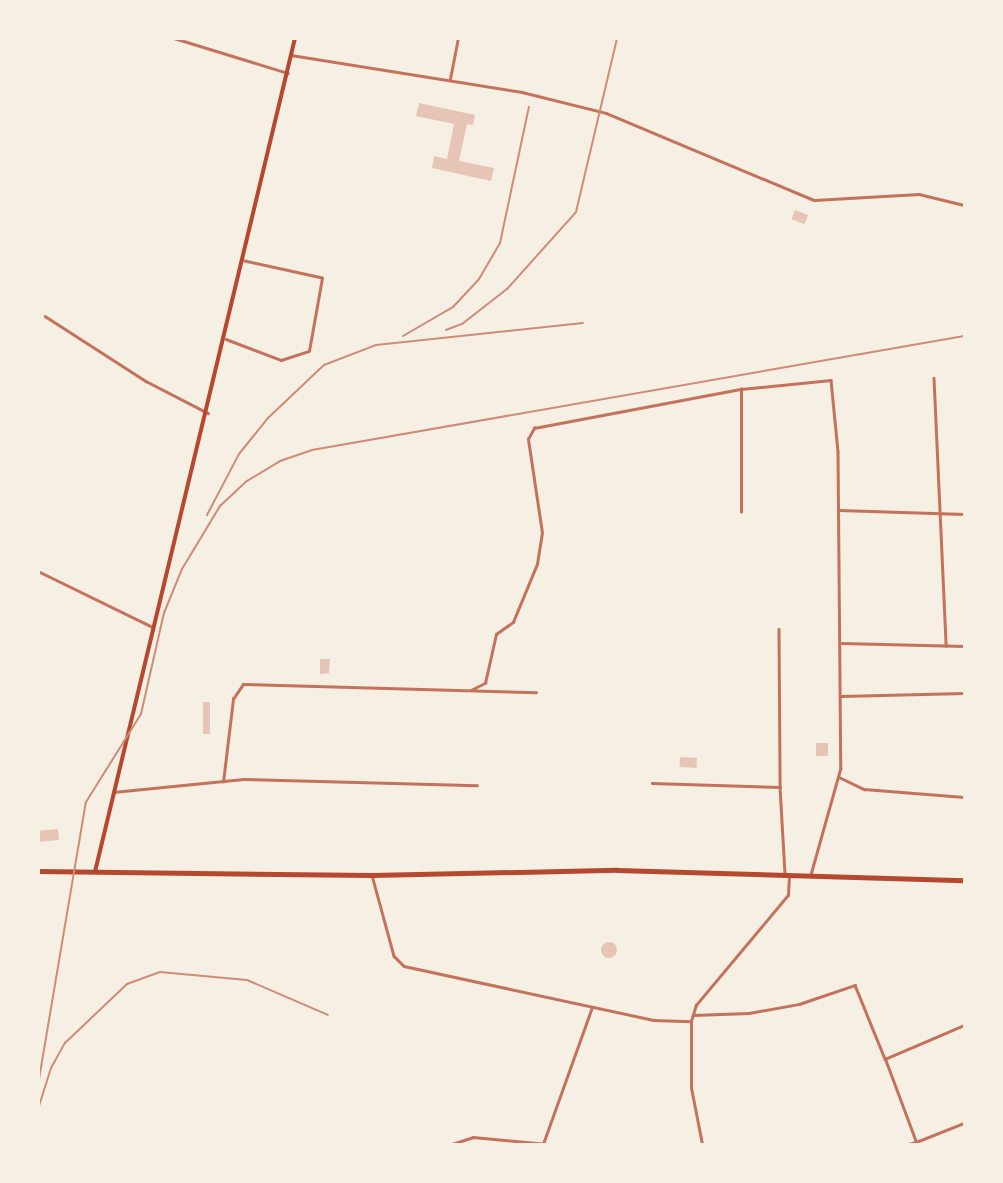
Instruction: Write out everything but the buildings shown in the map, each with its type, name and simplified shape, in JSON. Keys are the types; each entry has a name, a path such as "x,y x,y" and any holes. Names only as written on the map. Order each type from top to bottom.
{"main road":[{"path":"96,873 153,627 245,261 295,38"},
{"path":"38,871 372,875 617,870 964,880"}],"street":[{"path":"174,38 288,73"},
{"path":"450,79 458,38"},
{"path":"291,55 450,79 606,113 814,200 919,194 964,205"},
{"path":"226,338 281,359 309,351 324,282 245,261"},
{"path":"45,316 146,381 208,413"},
{"path":"934,378 946,646"},
{"path":"471,690 485,683 495,634 513,622 537,564 542,533 528,439 534,428 665,400 831,380 837,406 841,643 839,777 811,875"},
{"path":"741,389 741,512"},
{"path":"839,510 964,514"},
{"path":"38,571 153,627"},
{"path":"702,1144 691,1088 692,1015 704,991 788,895 780,787 779,629"},
{"path":"841,643 964,646"},
{"path":"222,782 233,699 243,684 536,692"},
{"path":"841,696 964,693"},
{"path":"839,777 864,789 964,797"},
{"path":"113,792 222,782 477,785"},
{"path":"652,783 780,787"},
{"path":"372,875 394,956 404,966 653,1020 691,1021"},
{"path":"692,1015 749,1013 799,1004 855,985 916,1142"},
{"path":"452,1144 473,1137 544,1144 592,1007"},
{"path":"884,1059 964,1025"},
{"path":"908,1144 964,1123"}],"railway":[{"path":"446,330 462,324 507,289 576,212 617,38"},
{"path":"403,336 453,307 479,279 500,243 529,107"},
{"path":"207,515 239,454 268,418 324,365 376,345 583,323"},
{"path":"38,1085 86,802 141,714 164,613 182,569 220,506 247,481 280,461 312,450 964,336"},
{"path":"38,1109 51,1068 65,1043 127,984 160,972 247,980 328,1015"}]}
